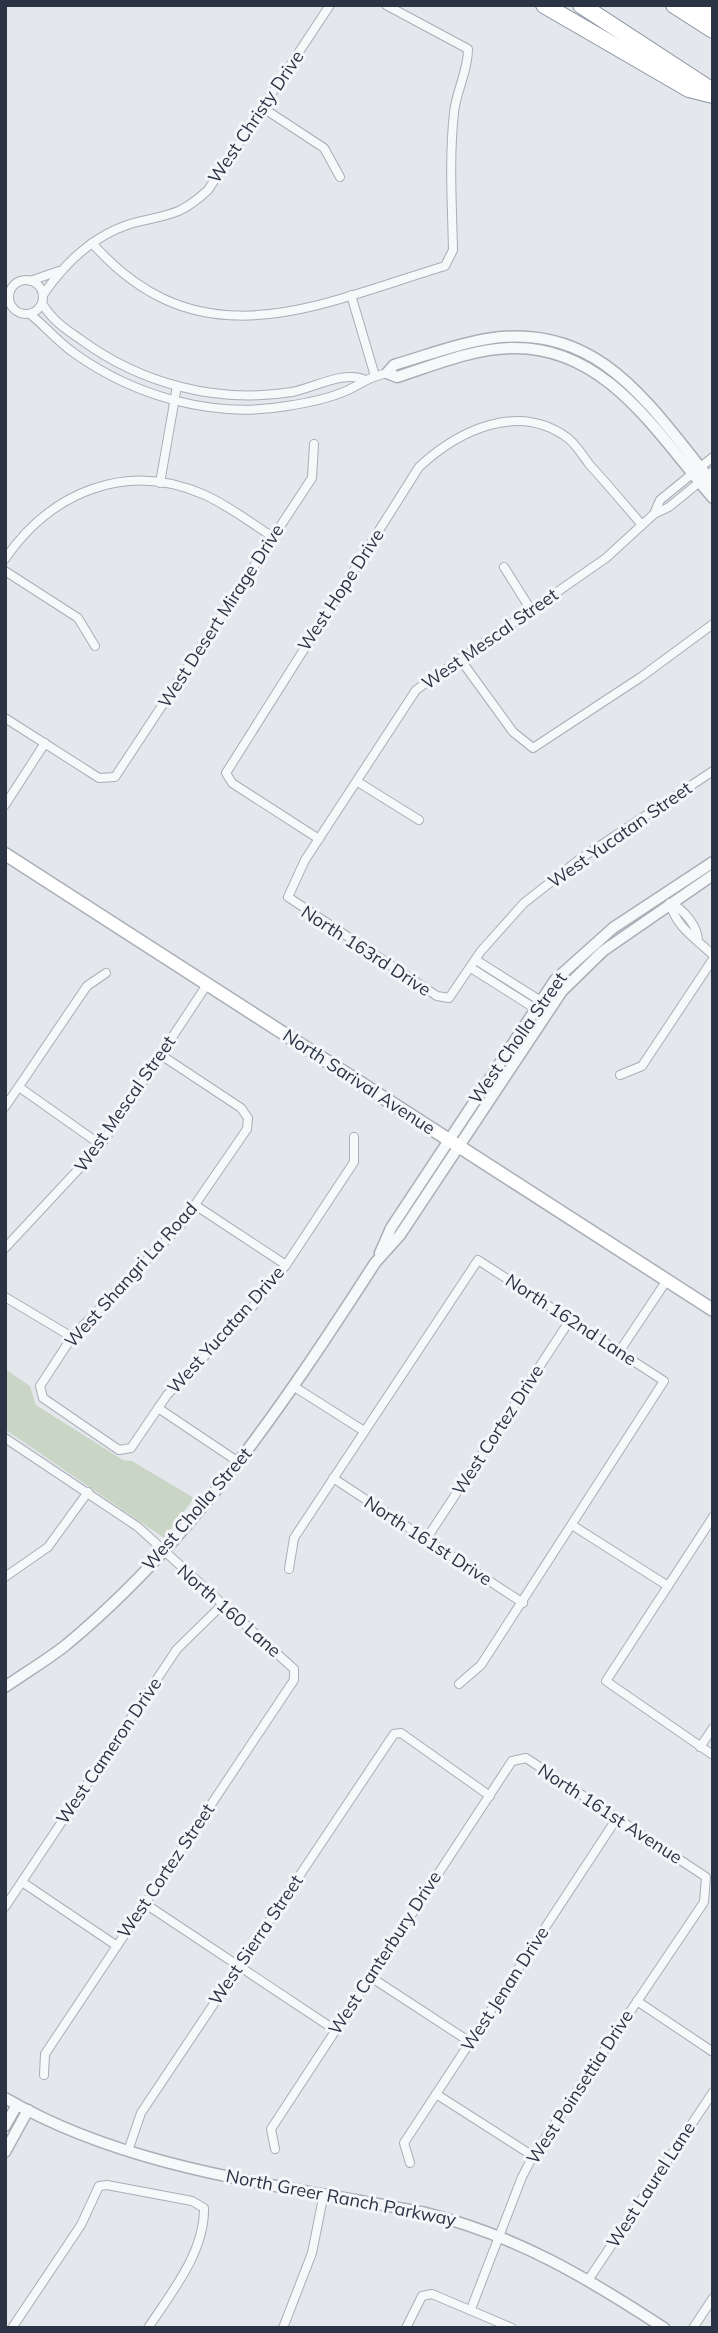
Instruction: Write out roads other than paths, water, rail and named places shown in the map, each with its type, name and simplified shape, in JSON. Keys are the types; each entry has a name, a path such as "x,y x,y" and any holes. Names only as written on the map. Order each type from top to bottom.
{"highway":[{"path":"544,5 689,89 713,93"},
{"path":"581,5 713,93"},
{"path":"674,5 713,30"},
{"path":"698,5 713,16"}],"main road":[{"name":"North Sarival Avenue","path":"5,855 713,1310"}],"street":[{"name":"West Christy Drive","path":"60,271 109,232 182,211 193,204 221,172 330,5"},
{"path":"92,243 109,262 149,293 208,313 238,318 273,316 351,295 445,266 450,262 453,250 451,140 455,103 468,62 468,49 386,5"},
{"path":"263,108 324,148 340,177"},
{"path":"60,271 14,285 9,295 14,310 30,314 91,365 137,388 213,408 259,410 305,402 354,387 363,379 387,373 397,377 493,350 528,349 556,354 595,372 618,387 704,475 713,498"},
{"path":"30,314 60,271"},
{"path":"30,281 40,287 42,299 57,322 96,351 138,373 177,386 212,394 267,395 353,375 363,379"},
{"path":"351,295 375,376"},
{"path":"160,483 177,386"},
{"name":"West Hope Drive","path":"319,839 232,783 226,773 419,467 443,445 476,427 509,422 541,424 569,440 642,525"},
{"name":"West Desert Mirage Drive","path":"45,743 99,778 108,780 115,777 312,478 314,444"},
{"name":"West Mescal Street","path":"288,897 319,839 416,690 606,558 654,514 660,500 704,475 713,457"},
{"path":"5,559 37,520 90,487 122,482 160,483 204,495 273,537"},
{"path":"504,567 531,610"},
{"path":"5,571 78,618 95,646"},
{"path":"460,659 513,732 533,748 642,677 713,624"},
{"path":"5,718 45,743 5,805"},
{"name":"West Yucatan Street","path":"449,998 514,912 580,859 713,771"},
{"path":"358,782 419,820"},
{"name":"West Cholla Street","path":"5,1687 66,1645 164,1553 240,1463 375,1263 391,1228 454,1143 543,1008 591,960 713,862"},
{"name":"West Cholla Street","path":"668,899 713,875"},
{"name":"North 163rd Drive","path":"288,897 436,996 449,998"},
{"path":"620,1075 642,1066 713,957 698,941 698,932 679,907 668,899"},
{"path":"476,960 543,1008"},
{"path":"471,968 543,1008"},
{"path":"5,1107 87,986 106,973"},
{"name":"West Mescal Street","path":"5,1248 101,1144 208,983"},
{"name":"West Shangri La Road","path":"131,1448 119,1450 43,1398 40,1386 72,1337 181,1225 247,1129 248,1118 241,1108 161,1055"},
{"path":"19,1087 101,1144"},
{"name":"West Yucatan Drive","path":"131,1448 167,1395 254,1305 286,1265 354,1162 354,1138"},
{"path":"195,1205 286,1265"},
{"name":"North 162nd Lane","path":"364,1431 478,1260 664,1381 572,1525"},
{"path":"620,1352 667,1280"},
{"path":"5,1297 72,1337"},
{"name":"West Cortez Drive","path":"425,1541 570,1320"},
{"path":"289,1569 293,1538 364,1431 293,1386"},
{"path":"158,1408 240,1463"},
{"path":"5,1438 138,1527 164,1553"},
{"name":"North 161st Drive","path":"333,1478 523,1603"},
{"path":"5,1577 48,1548 88,1492"},
{"path":"713,1517 606,1681 713,1755"},
{"path":"459,1684 481,1665 572,1525 668,1586"},
{"name":"North 160 Lane","path":"164,1553 294,1670"},
{"name":"West Cameron Drive","path":"5,1907 177,1649 223,1604"},
{"name":"West Cortez Street","path":"44,2075 45,2054 294,1680 294,1670"},
{"path":"700,1747 713,1728"},
{"name":"West Sierra Street","path":"128,2151 141,2113 394,1734 401,1733 489,1796"},
{"name":"North 161st Avenue","path":"512,1761 526,1758 706,1877"},
{"name":"West Canterbury Drive","path":"275,2150 271,2129 512,1761"},
{"name":"West Jenan Drive","path":"410,2163 404,2143 617,1818"},
{"name":"West Poinsettia Drive","path":"471,2309 533,2156 704,1902 706,1877"},
{"path":"22,1882 117,1946"},
{"path":"144,1903 335,2030"},
{"path":"369,1976 470,2042"},
{"path":"637,2001 713,2052"},
{"name":"West Laurel Lane","path":"589,2279 713,2092"},
{"path":"436,2094 533,2156"},
{"name":"North Greer Ranch Parkway","path":"5,2098 128,2151 178,2165 426,2213 499,2235 553,2259 589,2279 663,2328"},
{"path":"5,2126 22,2107"},
{"path":"5,2152 22,2107"},
{"path":"12,2328 81,2225 99,2186 107,2185 192,2201 204,2208 204,2220 181,2280 148,2328"},
{"path":"283,2328 312,2253 324,2193"},
{"path":"406,2328 422,2296 432,2294 512,2328"},
{"path":"693,2328 713,2298"}]}
